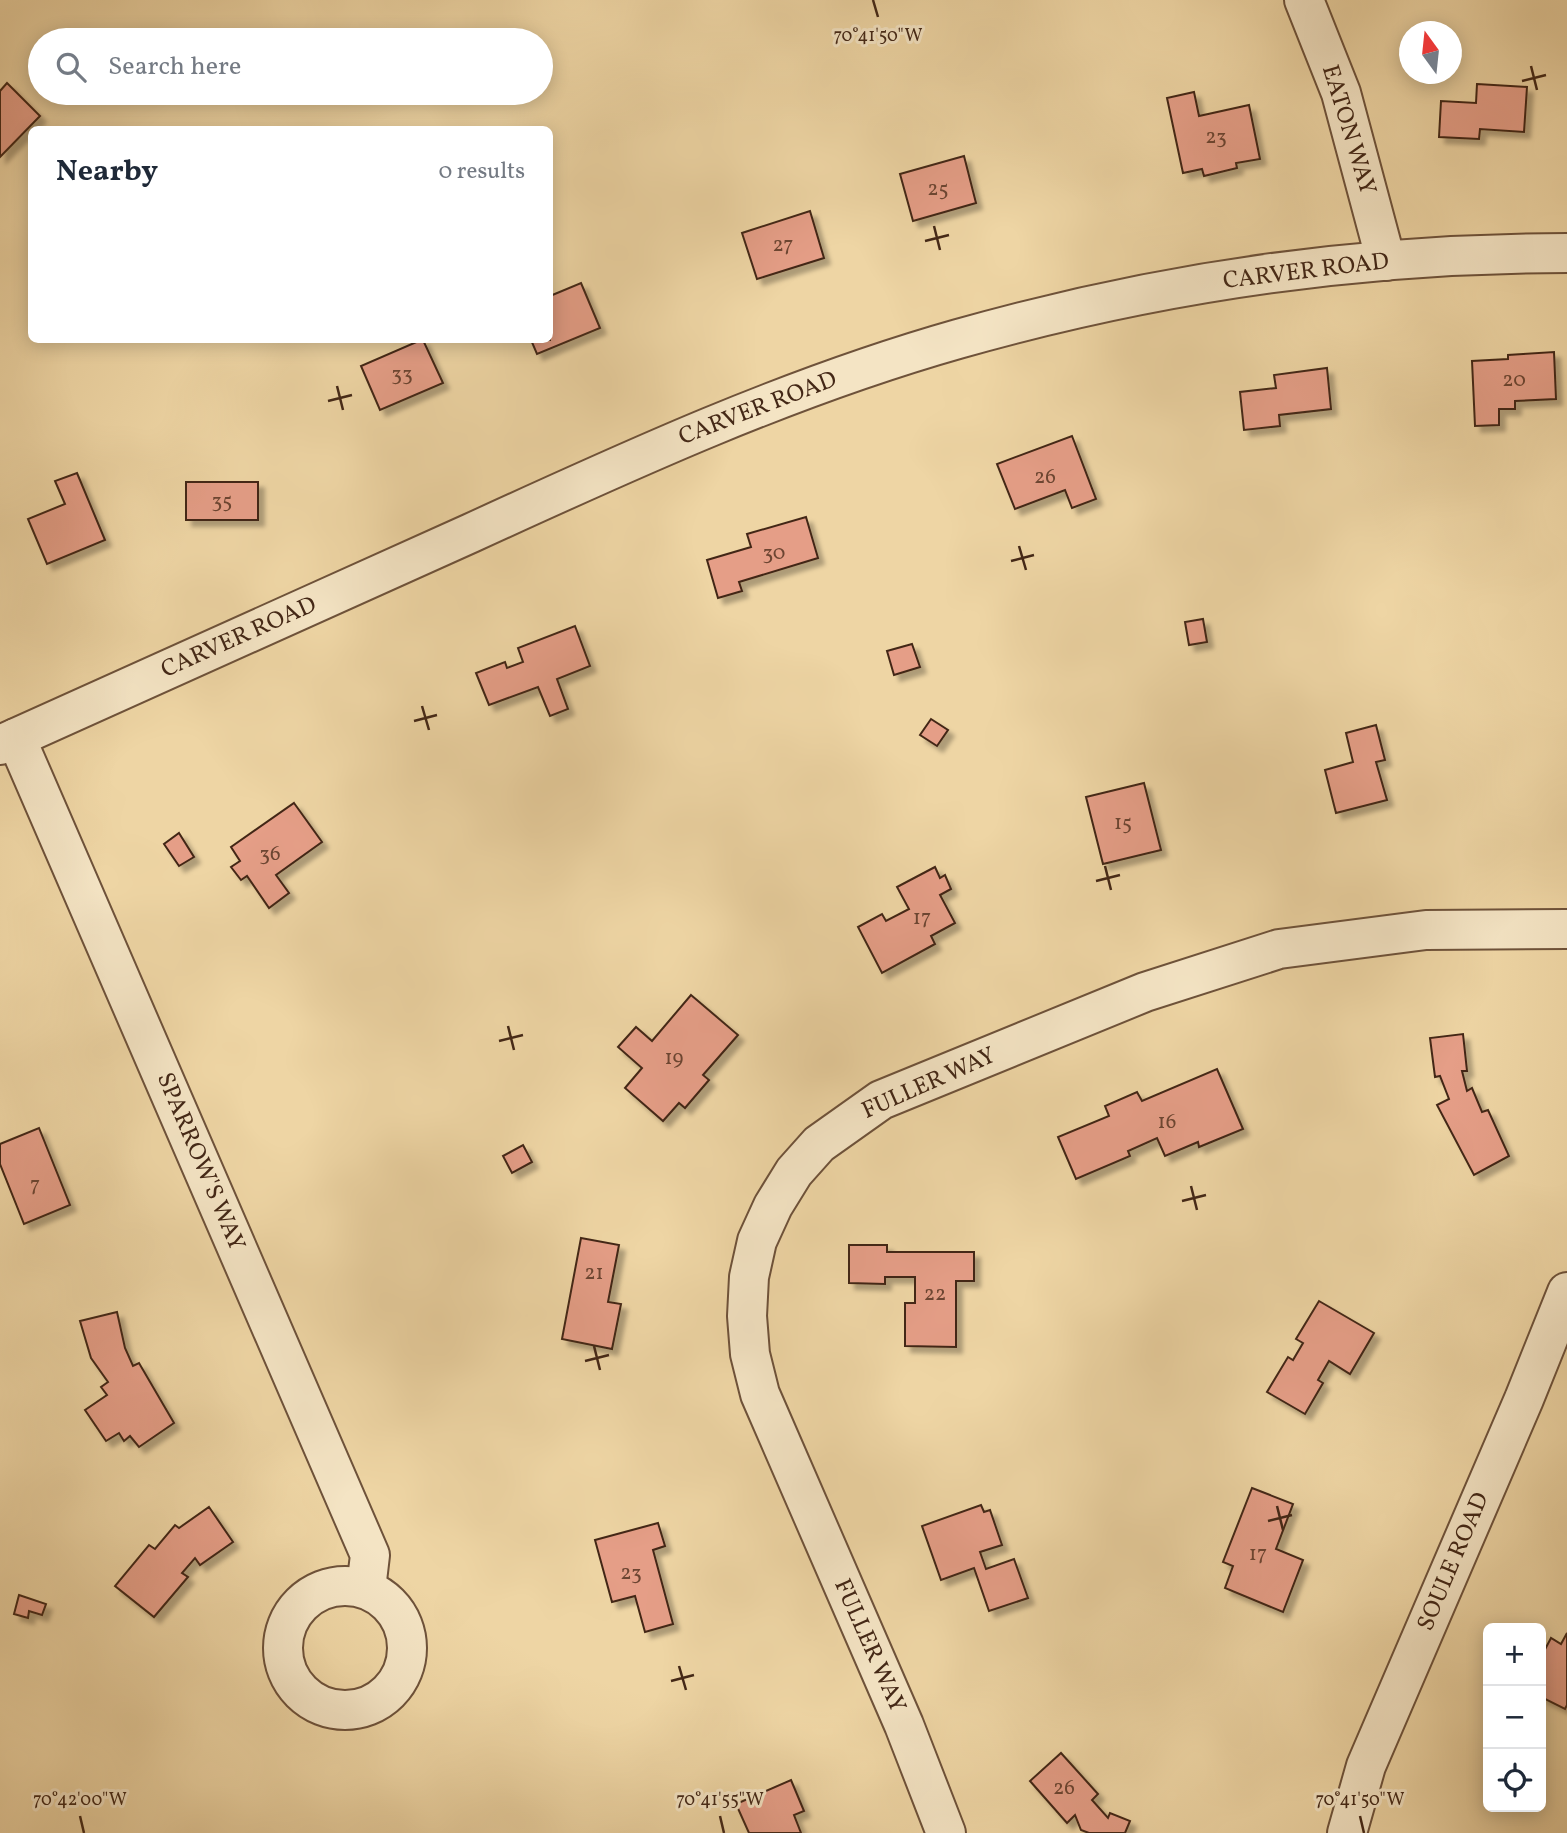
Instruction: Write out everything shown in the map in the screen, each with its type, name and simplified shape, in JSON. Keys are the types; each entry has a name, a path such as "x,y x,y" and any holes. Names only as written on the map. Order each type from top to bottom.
{"street":[{"name":"EATON WAY","path":"1304,0 1341,93 1385,261"},
{"name":"CARVER ROAD","path":"8,742 633,458 757,407 955,340 1056,313 1170,289 1286,272 1385,261 1567,253"},
{"name":"SPARROW'S WAY","path":"8,742 370,1555 366,1590"},
{"name":"FULLER WAY","path":"946,1833 904,1725 760,1394 750,1354 747,1316 749,1278 757,1241 773,1206 794,1172 819,1144 881,1100 1145,992 1279,949 1426,930 1567,929"},
{"name":"SOULE ROAD","path":"1347,1833 1366,1766 1524,1399 1567,1292"}],"building":[{"path":"7,83 40,116 0,157 0,91"},
{"path":"1477,84 1527,87 1524,132 1480,129 1479,139 1439,137 1441,101 1476,103"},
{"path":"1194,92 1199,116 1249,105 1260,159 1236,163 1237,168 1204,176 1202,169 1183,173 1167,98"},
{"path":"964,156 976,203 913,221 900,174"},
{"path":"810,211 824,258 757,279 742,233"},
{"path":"581,283 600,328 537,354 532,343 553,343 553,295"},
{"path":"414,343 424,343 443,383 380,410 361,366"},
{"path":"1554,352 1556,399 1515,401 1515,409 1499,409 1499,425 1475,426 1472,361"},
{"path":"1327,368 1331,409 1279,415 1280,426 1244,430 1240,392 1276,388 1274,375"},
{"path":"1072,436 1096,499 1072,508 1065,490 1015,509 997,464"},
{"path":"77,473 105,540 47,564 28,519 65,504 55,481"},
{"path":"186,482 258,482 258,520 186,520"},
{"path":"806,517 818,558 739,582 742,591 718,598 707,560 751,547 747,534"},
{"path":"1203,619 1207,642 1189,645 1185,622"},
{"path":"575,626 590,666 557,679 568,709 550,716 538,687 489,705 476,673 505,662 507,668 523,662 518,648"},
{"path":"912,644 920,667 894,675 887,651"},
{"path":"931,719 948,730 937,746 920,735"},
{"path":"1376,725 1385,760 1376,762 1387,800 1336,813 1325,770 1353,762 1346,733"},
{"path":"1144,783 1161,850 1103,864 1086,797"},
{"path":"294,803 322,842 276,875 289,893 269,908 247,876 241,880 231,867 240,861 231,847"},
{"path":"179,833 194,857 179,866 164,844"},
{"path":"935,867 940,878 945,875 951,889 940,895 955,923 931,936 935,944 882,973 858,927 882,914 886,921 909,909 897,887"},
{"path":"691,995 738,1035 703,1075 709,1080 685,1108 679,1103 663,1121 625,1088 642,1068 618,1047 636,1027 652,1041"},
{"path":"1463,1034 1467,1071 1462,1071 1467,1091 1472,1088 1482,1112 1488,1110 1509,1156 1474,1175 1437,1105 1449,1099 1440,1076 1435,1077 1430,1038"},
{"path":"1217,1069 1243,1129 1199,1147 1198,1142 1165,1156 1157,1138 1128,1151 1130,1156 1076,1179 1058,1137 1109,1116 1105,1106 1137,1092 1142,1101"},
{"path":"39,1128 70,1205 24,1224 0,1164 0,1144"},
{"path":"523,1145 532,1162 512,1173 503,1156"},
{"path":"581,1238 619,1245 608,1302 621,1304 612,1349 562,1339"},
{"path":"849,1245 887,1245 887,1252 974,1252 974,1281 956,1281 956,1347 905,1346 905,1303 915,1303 915,1277 885,1277 885,1284 849,1283"},
{"path":"1319,1301 1374,1333 1350,1374 1329,1361 1318,1380 1323,1383 1305,1414 1267,1392 1288,1357 1293,1360 1303,1343 1296,1339"},
{"path":"117,1312 125,1348 133,1366 139,1363 174,1423 139,1447 130,1436 124,1441 119,1433 106,1441 85,1410 107,1395 101,1387 108,1382 91,1358 80,1321"},
{"path":"1252,1488 1293,1504 1276,1549 1303,1560 1283,1612 1225,1588 1233,1566 1223,1562"},
{"path":"981,1505 984,1512 990,1510 1002,1545 980,1552 986,1569 1014,1559 1028,1598 989,1611 974,1568 941,1580 922,1526"},
{"path":"209,1507 233,1542 200,1565 195,1558 182,1573 188,1577 154,1617 115,1586 149,1545 155,1549 175,1525 179,1528"},
{"path":"658,1523 665,1546 653,1550 673,1624 645,1632 635,1596 612,1602 595,1540"},
{"path":"19,1595 46,1604 42,1615 29,1611 28,1618 14,1614"},
{"path":"1567,1633 1565,1709 1546,1700 1546,1648 1551,1638 1561,1644"},
{"path":"1061,1753 1098,1794 1092,1800 1108,1818 1110,1813 1130,1821 1125,1833 1089,1833 1081,1830 1075,1815 1067,1823 1030,1781"},
{"path":"791,1780 804,1811 794,1815 801,1833 749,1833 736,1804"}]}
